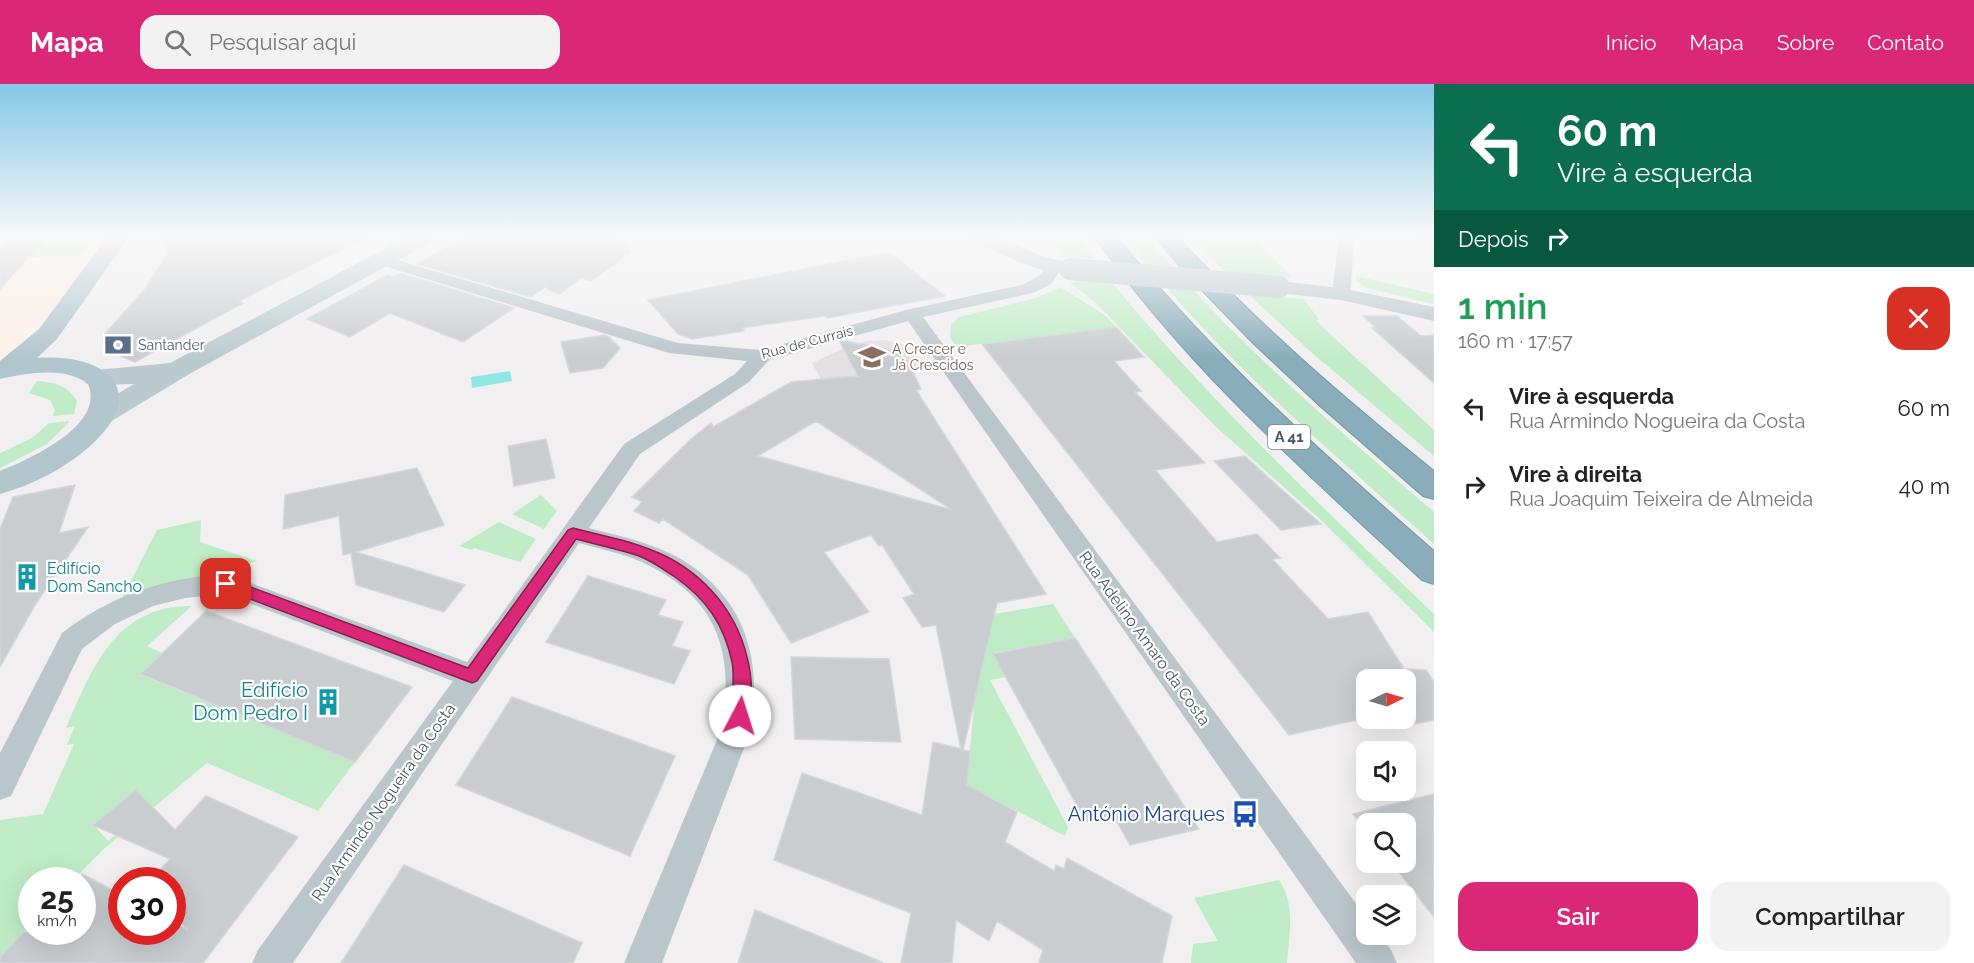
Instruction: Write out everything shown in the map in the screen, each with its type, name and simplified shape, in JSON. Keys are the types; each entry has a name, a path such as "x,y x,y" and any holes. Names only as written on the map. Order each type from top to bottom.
{"highway":[{"name":"A 41","path":"1139,278 1225,374 1311,458 1434,571"},
{"path":"1201,278 1276,352 1434,488"}],"main road":[{"path":"3,370 35,347 48,334 88,278"},
{"path":"66,366 64,342 107,278"},
{"path":"0,483 24,474 58,455 84,435 100,416 182,367 347,278"},
{"path":"3,370 38,365 66,366 83,370 96,377 104,386 106,398 100,416"},
{"path":"96,377 133,376 182,367"}],"street":[{"name":"Rua de Currais","path":"441,278 676,349 762,356 912,314 1027,289 1048,278"},
{"path":"1176,278 1341,294 1434,314"},
{"path":"1341,294 1343,278"},
{"name":"Rua Adelino Amaro da Costa","path":"912,314 1367,956"},
{"name":"Rua Armindo Nogueira da Costa","path":"271,963 633,449 741,378 762,356"},
{"path":"573,533 644,552 678,570 699,586 726,620 736,643 741,666 743,688 740,716 734,735 643,963"},
{"path":"0,785 72,641 85,629 123,608 180,590 210,584 226,584 472,676"}],"shaded area":[{"path":"0,278 86,278 57,319 0,369"},
{"name":"A Crescer e Já Crescidos","path":"884,340 909,346 927,369 822,381 812,363 849,346 866,341"}],"green space":[{"path":"1182,278 1284,380 1434,512 1434,544 1272,397 1195,320 1159,279"},
{"path":"1356,278 1365,278 1434,294 1434,304 1367,288 1356,281"},
{"path":"1078,281 1113,284 1150,328 1228,412 1309,494 1434,614 1434,632 1322,521 1215,426 1095,302 1070,283"},
{"path":"1060,287 1106,316 1116,327 956,347 950,337 951,325 959,317 1036,298"},
{"path":"1249,295 1303,299 1319,319 1316,321 1434,430 1434,456 1311,352"},
{"path":"37,381 55,384 70,392 77,401 74,414 53,416 55,410 50,400 29,393"},
{"path":"70,421 47,444 0,468 0,453 32,438 49,423"},
{"path":"541,495 557,511 544,529 512,514"},
{"path":"201,520 200,542 257,561 121,600 157,530"},
{"path":"499,522 536,539 520,562 474,548 472,550 459,546"},
{"path":"1053,604 1075,638 994,653 1006,677 990,680 1068,827 1065,836 967,785 974,704 994,614"},
{"path":"192,606 147,646 162,653 141,675 355,762 318,811 207,763 105,848 86,867 18,867 18,938 0,957 0,820 43,814 74,744 67,745 75,726 66,728 86,684 110,644 143,616 166,609","holes":["150,805 108,841 94,825"]},
{"path":"1279,880 1288,899 1290,910 1287,963 1191,963 1193,944 1218,941 1194,898"}],"water":[{"path":"510,371 512,381 472,388 471,377"}],"building":[{"path":"0,278 10,278 0,289"},
{"path":"152,278 285,278 239,301 243,303 135,362 107,351 103,346 103,336"},
{"path":"382,278 416,278 514,308 463,342 390,313 350,337 307,319"},
{"path":"465,278 581,278 560,294 547,289 547,286 531,297"},
{"path":"758,278 922,278 945,296 827,318 825,316 742,328 744,331 692,339 678,334 648,300"},
{"path":"1363,316 1397,316 1421,336 1434,335 1434,383 1372,328 1376,328"},
{"path":"1116,327 1144,357 1114,361 1141,391 1135,392 1205,463 1155,470 1217,542 1257,534 1280,558 1272,559 1328,619 1368,612 1404,669 1356,669 1356,720 1289,735 982,344"},
{"path":"604,335 620,348 603,368 570,373 561,342"},
{"path":"840,342 891,350 905,357 921,389 916,390 1046,594 997,603 963,750 970,751 967,785 1017,812 1005,842 1054,871 1056,865 1064,869 1067,858 1172,916 1162,963 1039,963 1043,950 997,921 989,941 956,920 952,963 901,963 911,913 774,860 802,773 922,815 933,742 961,749 936,625 922,627 903,598 914,594 882,545 879,546 871,535 824,552 869,612 791,643 748,575 663,519 659,523 634,511 642,502 632,497 690,440 711,423 713,427 791,382 858,376","holes":["816,421 952,510 758,456"]},
{"path":"546,439 555,478 514,486 508,446"},
{"path":"1245,456 1321,524 1281,530 1214,461"},
{"path":"417,468 444,525 356,552 465,585 444,612 356,585 351,553 343,555 339,516 283,529 285,495"},
{"path":"75,485 59,533 88,527 35,605 0,667 0,529 13,497"},
{"path":"588,576 666,600 658,615 683,622 672,646 690,651 674,684 546,642"},
{"path":"206,611 412,687 355,762 141,674"},
{"path":"1075,638 1199,829 1130,845 1113,815 1086,822 993,654"},
{"path":"791,657 889,659 901,742 795,739"},
{"path":"1416,670 1426,670 1434,682 1434,720 1416,724"},
{"path":"512,697 675,756 630,856 456,785"},
{"path":"136,790 175,830 206,796 298,837 203,963 0,963 0,957 18,938 18,945 96,945 96,881 108,888 108,945 186,945 186,929 188,930 186,928 186,867 163,867 170,859 93,825"},
{"path":"1434,794 1434,917 1416,894 1416,885 1409,885 1400,873 1416,873 1416,813 1357,813 1406,801 1416,801 1416,798"},
{"path":"404,865 582,943 573,963 341,963"},
{"path":"755,910 882,962 882,963 738,963"}],"place":[{"name":"Santander","path":"118,345"},
{"name":"A Crescer e Já Crescidos","path":"872,357"},
{"name":"Edifício Dom Sancho","path":"27,577"},
{"name":"Edifício Dom Pedro I","path":"328,702"},
{"name":"António Marques","path":"1245,814"}],"route":[{"path":"226,584 440,662 472,676 573,533 644,552 678,570 699,586 714,602 726,620 736,643 743,688 740,716"}]}
